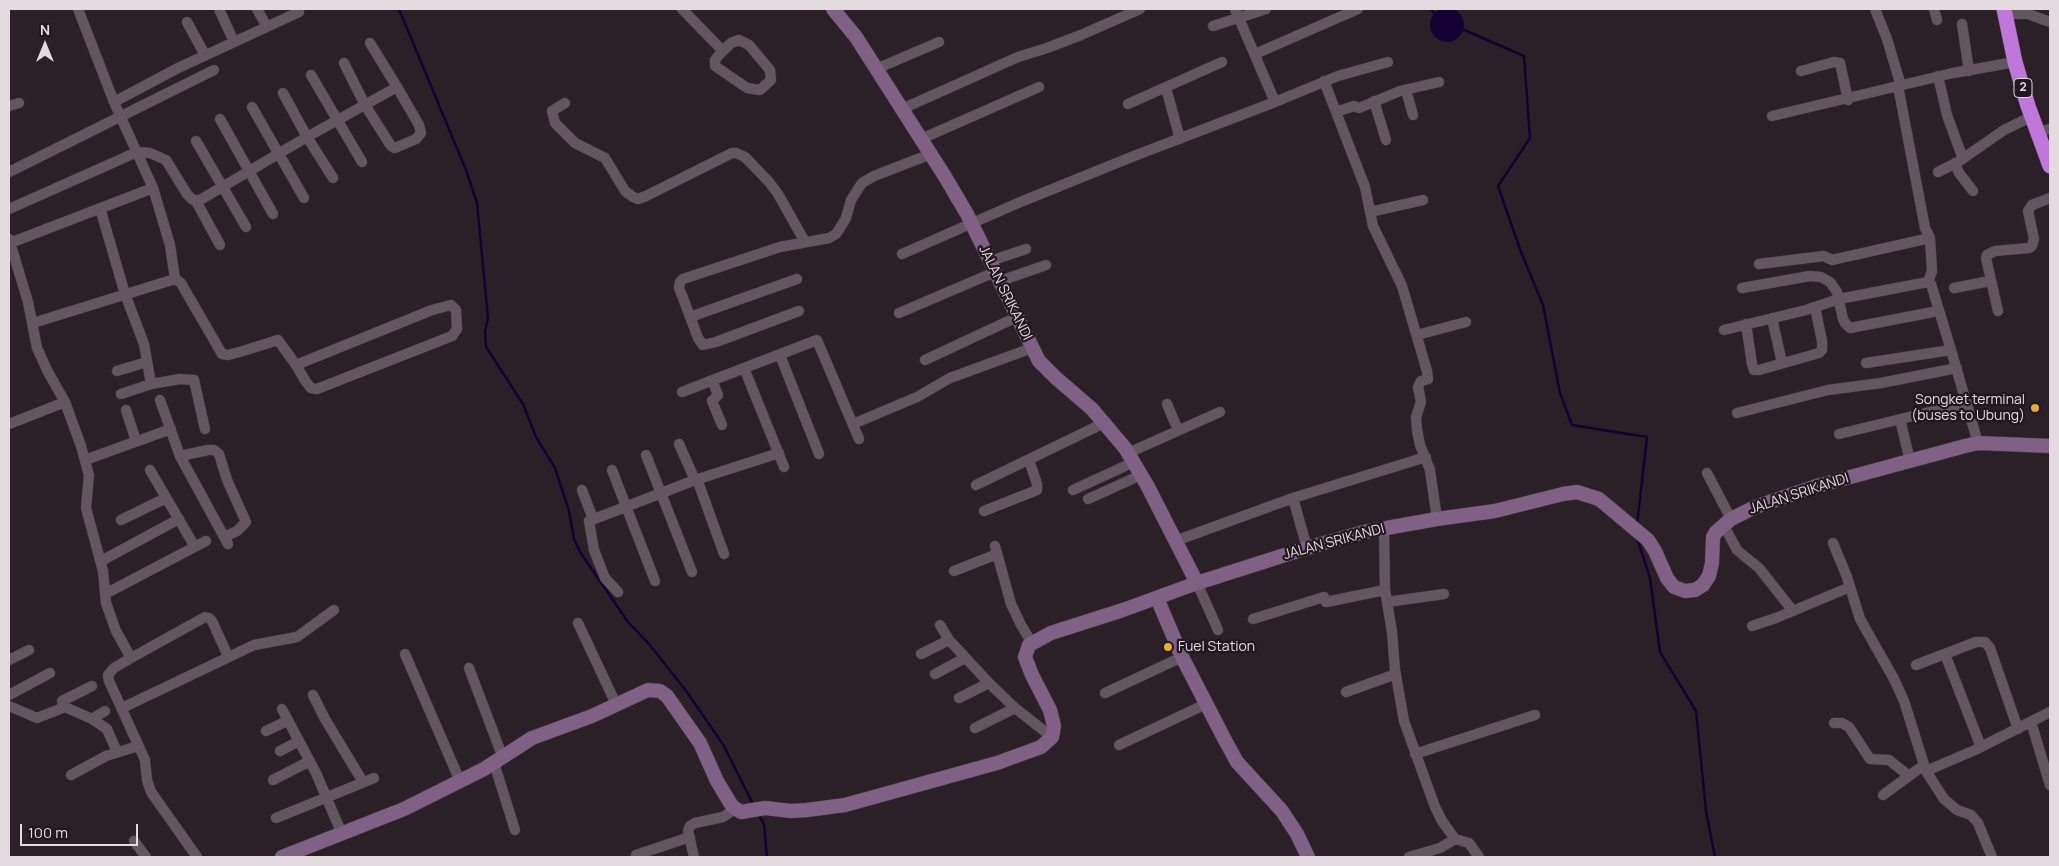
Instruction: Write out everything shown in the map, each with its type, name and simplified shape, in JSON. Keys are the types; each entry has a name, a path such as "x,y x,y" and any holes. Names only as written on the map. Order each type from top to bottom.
{"highway":[{"name":"2","path":"2006,10 2016,62 2032,117 2044,130 2050,166"}],"street":[{"path":"78,9 120,118 153,188 170,245 174,280"},
{"path":"218,9 234,42"},
{"path":"257,9 267,27"},
{"path":"114,102 205,55 299,12 298,9"},
{"path":"682,9 722,51"},
{"name":"JALAN SRIKANDI","path":"833,9 852,31 931,154 971,224 1032,348 1044,366 1106,422 1141,475 1197,583 1307,548 1384,528 1495,511 1570,492 1586,494 1599,499 1648,540 1670,583 1685,591 1695,590 1703,585 1710,576 1713,537 1727,521 1755,506 1910,460 1978,443 2050,446"},
{"path":"902,109 1018,57 1063,42 1140,9"},
{"path":"1213,26 1237,13 1266,9"},
{"path":"1255,54 1358,9"},
{"path":"1875,9 1887,39 1899,86 1925,228 1930,238 1932,271 1928,282"},
{"path":"1934,9 1938,20"},
{"path":"2006,10 2028,14 2050,22"},
{"path":"1237,13 1275,102"},
{"path":"187,22 205,55"},
{"path":"1962,24 1969,71"},
{"path":"743,40 759,55 770,70 771,80 760,90 747,88 715,66 714,60 722,51 736,41 743,40"},
{"path":"876,69 939,42"},
{"path":"344,63 365,105 393,148 416,139 420,135 420,128 370,43"},
{"path":"1128,104 1222,62"},
{"path":"902,254 1072,180 1242,113 1275,102 1331,78 1388,62"},
{"path":"1801,71 1834,62 1840,63 1848,100"},
{"path":"1772,116 1848,100 1938,76 2016,62"},
{"path":"9,172 214,70"},
{"path":"311,75 362,162"},
{"path":"1938,76 1959,161 1959,173 1973,191"},
{"path":"1331,78 1336,112 1365,186 1373,226 1380,244 1400,280 1428,379 1421,382 1418,387 1421,402 1416,416 1418,437 1432,477 1437,519"},
{"path":"1336,112 1354,106 1359,108 1406,90 1439,82"},
{"path":"196,201 213,194 307,137 397,87"},
{"path":"921,139 1039,87"},
{"path":"1166,88 1180,139"},
{"path":"1406,90 1413,115"},
{"path":"283,93 307,137 333,178"},
{"path":"1374,102 1386,140"},
{"path":"9,106 19,103"},
{"path":"564,103 552,111 560,130 575,143 605,158 625,191 633,197 638,199 646,196 732,153 736,153 745,158 773,188 805,242"},
{"path":"252,107 304,198"},
{"path":"1938,172 1959,161 2004,130 2032,117"},
{"path":"220,119 274,214"},
{"path":"196,141 246,227"},
{"path":"9,208 137,152 150,153 166,160 187,194 196,201 220,245"},
{"path":"799,311 716,342 703,345 698,338 679,288 680,282 780,247 805,242 817,242 836,234 846,218 851,200 857,189 868,179 931,154"},
{"path":"131,658 108,611 103,571 86,508 89,475 82,446 65,402 37,348 33,324 9,241 153,188"},
{"path":"1998,312 1985,261 1987,255 1995,251 2022,249 2032,246 2034,239 2028,211 2032,205 2050,198"},
{"path":"1370,212 1423,200"},
{"path":"100,208 125,294 144,344 152,384"},
{"path":"1759,264 1824,256 1832,260 1930,238"},
{"path":"899,313 995,272 1026,249"},
{"path":"995,272 1046,265"},
{"path":"1742,288 1817,276 1830,282 1839,299 1844,323 1850,328 1938,311"},
{"path":"33,324 174,280 185,290 222,354 228,355 244,351 278,340 306,382 311,388 318,389 452,336 457,329 456,310 451,305 432,310 296,365"},
{"path":"690,317 797,280"},
{"path":"1954,288 1990,281"},
{"path":"1724,330 1839,299 1928,282"},
{"path":"1928,282 1931,284 1978,443"},
{"path":"1746,324 1754,370 1782,364 1822,350 1815,307"},
{"path":"926,360 1017,318"},
{"path":"1772,318 1782,364"},
{"path":"1417,335 1466,322"},
{"path":"682,392 817,340 859,439"},
{"path":"853,424 917,397 950,378 1032,348"},
{"path":"1866,364 1951,350"},
{"path":"780,355 819,454"},
{"path":"117,371 147,362"},
{"path":"744,368 784,467"},
{"path":"1737,413 1828,390 1881,383 1957,368"},
{"path":"120,394 152,384 180,379 194,380 205,429"},
{"path":"712,380 718,395 712,401 722,425"},
{"path":"160,400 180,456 226,541 246,522 227,480 219,454 214,450 208,450 180,456"},
{"path":"9,424 65,402"},
{"path":"1840,434 1966,403"},
{"path":"1167,404 1178,430"},
{"path":"126,410 136,441"},
{"path":"1074,490 1178,430 1220,412"},
{"path":"1900,419 1910,460"},
{"path":"976,485 1106,422"},
{"path":"85,460 170,429"},
{"path":"679,444 696,480 724,554"},
{"path":"618,592 605,578 594,550 589,521 696,480 778,453"},
{"path":"646,456 692,572"},
{"path":"1175,542 1293,498 1426,457"},
{"path":"984,511 1037,490 1037,484 1029,460"},
{"path":"150,470 195,548"},
{"path":"612,470 655,581"},
{"path":"1707,473 1737,550 1760,568 1793,611"},
{"path":"1088,499 1141,475"},
{"path":"582,490 593,519"},
{"path":"120,520 166,498"},
{"path":"1293,498 1307,548"},
{"path":"100,561 179,519"},
{"path":"1384,528 1385,590 1404,721 1435,807 1447,829 1455,839 1469,843 1480,857"},
{"path":"105,594 206,542"},
{"path":"1833,543 1860,619 1894,679 1904,701 1925,768 1944,799 1956,810 1971,814 1992,857"},
{"path":"954,571 996,550 1011,604 1032,643"},
{"path":"694,857 688,831 690,826 695,823 723,817 741,810 765,808 791,811 807,810 862,802 997,763 1041,747 1052,737 1054,726 1050,710 1025,657 1027,648 1032,643 1051,633 1197,583 1218,630"},
{"path":"1752,626 1850,587"},
{"path":"1252,620 1324,597 1326,602 1385,590"},
{"path":"1387,602 1444,594"},
{"path":"1157,598 1182,657 1237,762 1282,811 1297,834 1308,857"},
{"path":"122,708 228,656 261,642 297,637 334,610"},
{"path":"196,857 152,792 147,780 146,760 138,746 108,675 114,668 131,658 207,617 212,620 228,656"},
{"path":"578,623 616,704"},
{"path":"940,625 949,640 989,684 1015,708 1052,737"},
{"path":"920,654 949,640"},
{"path":"1916,666 1976,642 1982,641 1988,644 2018,729"},
{"path":"9,660 29,650"},
{"path":"405,654 460,781"},
{"path":"1945,654 1982,748"},
{"path":"1105,693 1182,657"},
{"path":"935,674 965,658"},
{"path":"469,668 499,761 515,830"},
{"path":"9,695 50,673"},
{"path":"1346,692 1396,674"},
{"path":"960,698 989,684"},
{"path":"92,686 62,702 65,707 92,719 107,730 117,752"},
{"path":"282,857 404,809 499,761 532,738 592,716 648,690 660,691 667,696 700,743 718,781 741,810"},
{"path":"313,694 325,719 363,782"},
{"path":"1119,745 1206,704"},
{"path":"9,706 37,718 65,707"},
{"path":"975,728 1015,708"},
{"path":"282,709 328,797 342,834"},
{"path":"92,719 106,712"},
{"path":"1883,795 1909,776 1925,768 1982,748 2050,712"},
{"path":"1415,754 1535,715"},
{"path":"266,731 287,721"},
{"path":"2031,722 2050,785"},
{"path":"1834,724 1842,723 1849,727 1870,759 1889,760 1909,776"},
{"path":"280,751 299,741"},
{"path":"71,774 106,756 138,746"},
{"path":"273,780 310,761"},
{"path":"276,818 374,778"},
{"path":"636,855 690,837"},
{"path":"1409,857 1440,848 1455,839"},
{"path":"134,841 146,857"}],"shaded area":[{"path":"1447,8 1454,9 1459,13 1463,18 1463,32 1459,37 1454,41 1447,42 1440,41 1435,37 1431,32 1430,25 1431,18 1435,13 1440,9"}],"waterway":[{"path":"399,9 466,170 477,203 488,318 485,332 486,347 523,404 536,437 555,468 569,511 574,539 580,552 628,622 649,644 687,692 724,746 754,806"},
{"path":"1431,9 1435,14"},
{"path":"1462,29 1524,56 1530,138 1498,186 1521,252 1543,305 1560,393 1572,425 1647,437 1637,525"},
{"path":"1637,538 1650,578 1660,652 1696,711 1706,811 1715,857"},
{"path":"758,813 764,824 767,857"}],"place":[{"name":"Songket terminal (buses to Ubung)","path":"2035,408"},
{"name":"Fuel Station","path":"1168,647"}]}
